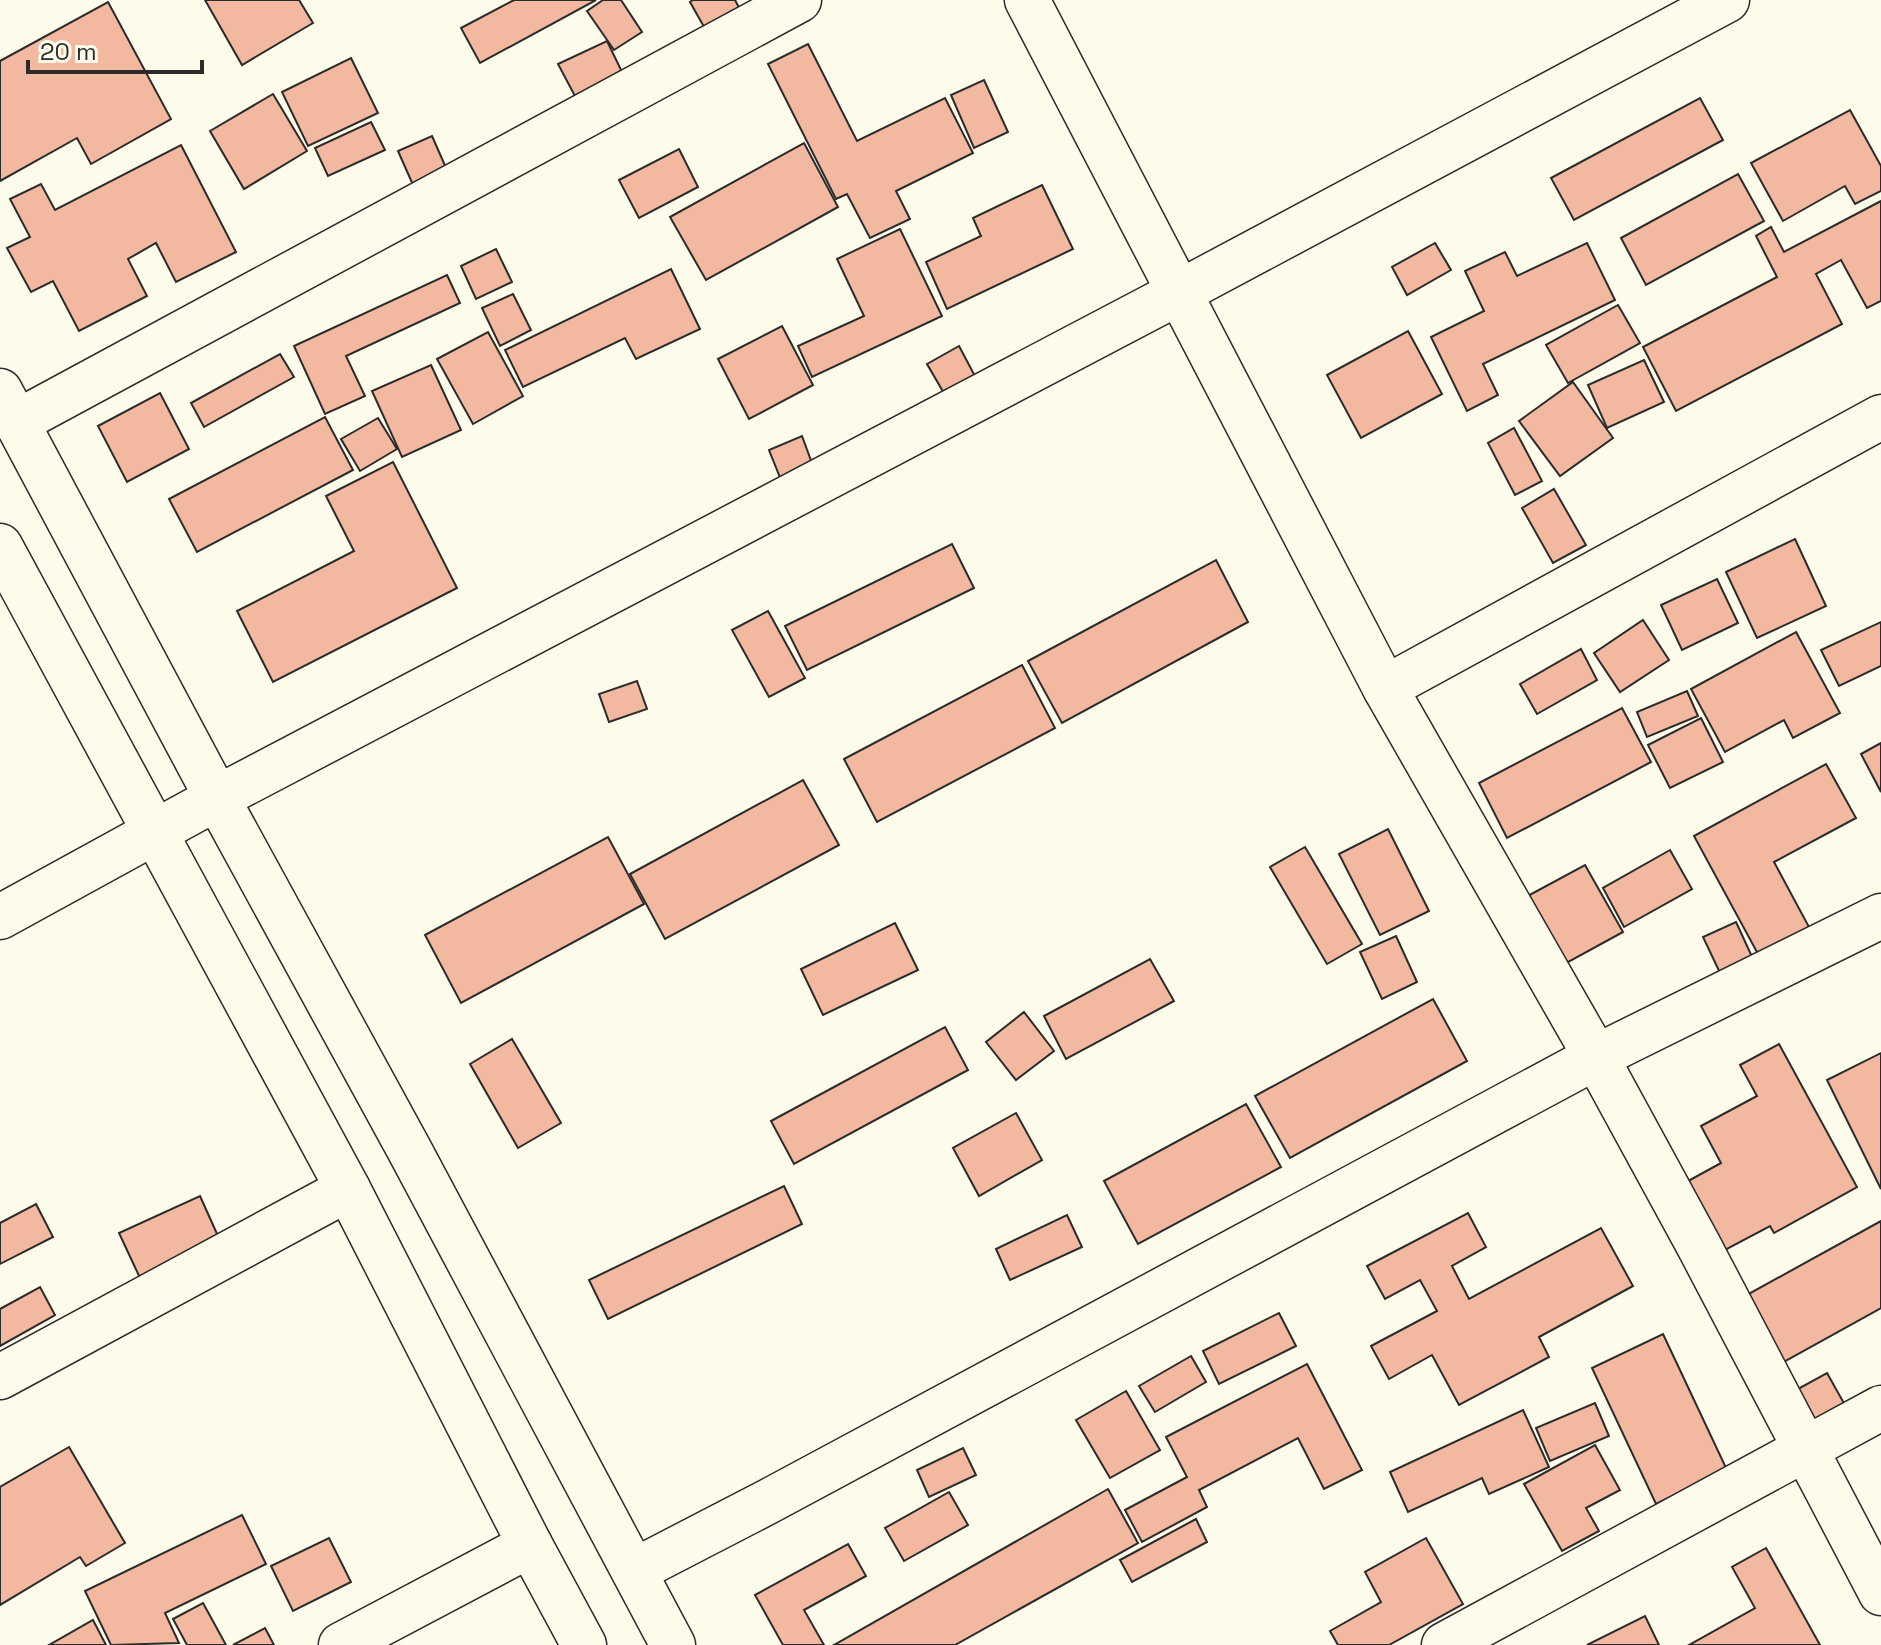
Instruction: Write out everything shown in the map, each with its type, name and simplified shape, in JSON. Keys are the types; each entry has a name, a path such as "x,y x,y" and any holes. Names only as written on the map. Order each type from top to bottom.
{"street":[{"path":"673,1645 8,406 799,0"},
{"path":"1027,0 1385,688 1596,1057 1881,1593"},
{"path":"0,917 217,798 1180,292 1727,0"},
{"path":"1385,688 1881,417"},
{"path":"0,546 348,1189 584,1645"},
{"path":"634,1571 1596,1057 1881,916"},
{"path":"0,1377 348,1189"},
{"path":"1444,1645 1881,1408"},
{"path":"341,1645 530,1545"}],"building":[{"path":"205,0 299,0 313,23 242,65"},
{"path":"514,0 596,0 480,63 461,28"},
{"path":"603,0 621,0 642,32 614,50 587,11"},
{"path":"735,0 743,15 708,34 690,2"},
{"path":"108,2 171,119 91,164 77,138 0,181 0,61"},
{"path":"607,41 623,74 576,98 558,64"},
{"path":"808,44 857,141 945,98 973,153 896,191 910,219 870,238 847,194 836,199 768,64"},
{"path":"351,58 378,113 308,146 282,92"},
{"path":"984,80 1008,132 974,148 951,95"},
{"path":"273,94 307,151 244,189 210,131"},
{"path":"1700,98 1723,140 1574,220 1551,178"},
{"path":"1850,110 1881,166 1881,191 1855,204 1845,186 1783,221 1751,163"},
{"path":"371,122 385,150 328,176 315,148"},
{"path":"432,136 447,170 413,185 398,151"},
{"path":"804,143 838,207 706,280 670,217"},
{"path":"181,145 236,252 176,282 156,243 128,259 147,296 79,331 53,281 31,292 7,248 30,237 10,199 41,184 55,210"},
{"path":"679,149 698,187 639,218 619,180"},
{"path":"1738,174 1764,221 1646,285 1621,238"},
{"path":"1042,185 1073,249 947,309 926,262 981,236 973,218"},
{"path":"1881,201 1881,301 1867,308 1841,260 1816,274 1842,324 1676,411 1643,347 1777,277 1756,236 1771,227 1784,252"},
{"path":"900,229 942,316 812,377 798,346 864,316 837,259"},
{"path":"1435,243 1451,270 1407,295 1392,267"},
{"path":"1587,243 1615,300 1483,364 1498,395 1467,411 1431,337 1484,311 1465,271 1505,252 1517,276"},
{"path":"496,249 512,282 476,299 461,266"},
{"path":"671,269 700,329 636,359 625,338 523,387 505,350"},
{"path":"447,275 460,303 346,356 365,396 325,414 294,346"},
{"path":"513,294 531,330 500,346 482,308"},
{"path":"1618,305 1640,343 1568,383 1546,345"},
{"path":"782,326 813,385 749,419 718,359"},
{"path":"1408,331 1442,394 1361,438 1327,375"},
{"path":"488,332 523,396 473,424 437,359"},
{"path":"959,346 976,378 945,395 927,364"},
{"path":"280,354 294,377 204,427 191,403"},
{"path":"1644,360 1664,402 1607,428 1588,385"},
{"path":"431,365 461,430 402,457 372,391"},
{"path":"1573,382 1613,438 1560,476 1519,421"},
{"path":"160,393 189,449 127,482 98,426"},
{"path":"325,417 353,470 197,552 169,499"},
{"path":"378,418 397,449 360,471 341,439"},
{"path":"1514,428 1542,481 1515,495 1488,443"},
{"path":"802,436 813,466 781,480 769,450"},
{"path":"393,462 457,588 273,682 237,611 354,551 326,496"},
{"path":"1554,489 1586,545 1553,563 1522,508"},
{"path":"1795,539 1826,606 1757,638 1726,572"},
{"path":"952,544 974,588 807,670 785,626"},
{"path":"1216,560 1248,622 1062,723 1028,661"},
{"path":"1717,579 1738,623 1682,650 1661,605"},
{"path":"768,611 805,678 769,697 732,630"},
{"path":"1643,620 1669,660 1620,692 1594,653"},
{"path":"1881,622 1881,666 1839,686 1821,650"},
{"path":"1796,632 1840,713 1793,738 1784,720 1725,752 1691,689"},
{"path":"1581,649 1597,680 1537,714 1520,684"},
{"path":"1022,665 1055,728 877,822 844,759"},
{"path":"637,681 647,709 609,722 599,694"},
{"path":"1687,691 1698,716 1647,737 1637,712"},
{"path":"1622,708 1651,762 1507,838 1479,783"},
{"path":"1701,718 1723,762 1670,788 1648,745"},
{"path":"1881,743 1881,792 1861,754"},
{"path":"1826,764 1856,818 1774,862 1809,927 1758,954 1694,836"},
{"path":"803,780 839,845 665,939 630,874"},
{"path":"1388,829 1429,911 1380,935 1339,854"},
{"path":"608,837 644,904 461,1003 425,935"},
{"path":"1305,847 1362,944 1327,964 1270,867"},
{"path":"1670,850 1692,889 1624,927 1603,888"},
{"path":"1585,865 1623,932 1561,966 1524,898"},
{"path":"1736,922 1754,961 1721,975 1703,937"},
{"path":"895,923 918,970 823,1015 801,969"},
{"path":"1396,936 1417,982 1382,999 1360,952"},
{"path":"1150,959 1174,1001 1066,1059 1044,1016"},
{"path":"1433,999 1467,1061 1290,1158 1255,1096"},
{"path":"1024,1012 1054,1051 1016,1080 986,1042"},
{"path":"945,1027 968,1070 794,1164 771,1121"},
{"path":"512,1039 561,1123 518,1148 470,1064"},
{"path":"1779,1044 1857,1187 1774,1233 1770,1226 1708,1259 1670,1191 1721,1163 1701,1126 1757,1096 1740,1065"},
{"path":"1881,1053 1881,1189 1827,1080"},
{"path":"1246,1104 1281,1167 1138,1244 1104,1181"},
{"path":"1016,1113 1042,1160 979,1196 953,1148"},
{"path":"784,1186 802,1224 608,1319 589,1280"},
{"path":"200,1196 227,1256 147,1293 119,1233"},
{"path":"36,1204 53,1237 0,1264 0,1223"},
{"path":"1468,1213 1486,1247 1452,1266 1469,1299 1601,1228 1633,1286 1539,1337 1549,1357 1459,1405 1432,1355 1389,1379 1371,1346 1437,1311 1420,1280 1385,1299 1367,1266"},
{"path":"1067,1215 1082,1247 1010,1280 996,1249"},
{"path":"1881,1221 1881,1308 1773,1368 1736,1301"},
{"path":"40,1287 55,1315 0,1346 0,1309"},
{"path":"1279,1313 1296,1346 1219,1384 1203,1351"},
{"path":"1663,1334 1727,1470 1656,1504 1592,1368"},
{"path":"1191,1356 1206,1382 1155,1412 1139,1386"},
{"path":"1307,1364 1362,1470 1324,1489 1298,1438 1199,1490 1207,1507 1142,1542 1125,1510 1187,1477 1166,1437"},
{"path":"1827,1373 1845,1405 1804,1428 1787,1395"},
{"path":"1126,1391 1160,1450 1110,1478 1076,1420"},
{"path":"1595,1403 1609,1436 1550,1461 1536,1428"},
{"path":"1523,1410 1549,1467 1489,1494 1482,1478 1408,1512 1390,1472"},
{"path":"1595,1445 1620,1490 1586,1508 1599,1531 1562,1551 1524,1484"},
{"path":"69,1447 125,1543 86,1566 80,1557 0,1605 0,1487"},
{"path":"963,1448 976,1475 929,1497 917,1470"},
{"path":"1108,1489 1138,1543 955,1645 834,1645"},
{"path":"949,1492 968,1525 904,1561 885,1528"},
{"path":"242,1515 266,1564 165,1613 179,1643 111,1645 85,1591"},
{"path":"1196,1519 1207,1542 1132,1582 1120,1560"},
{"path":"329,1538 351,1582 293,1611 271,1566"},
{"path":"1426,1538 1463,1604 1389,1645 1338,1645 1330,1631 1381,1602 1365,1572"},
{"path":"848,1544 866,1576 804,1610 824,1645 783,1645 755,1595"},
{"path":"1766,1548 1820,1645 1689,1645 1755,1608 1732,1567"},
{"path":"203,1603 226,1645 187,1645 173,1619"},
{"path":"1645,1616 1659,1645 1587,1645"},
{"path":"93,1620 106,1645 49,1645"},
{"path":"265,1628 274,1645 233,1645"}]}
